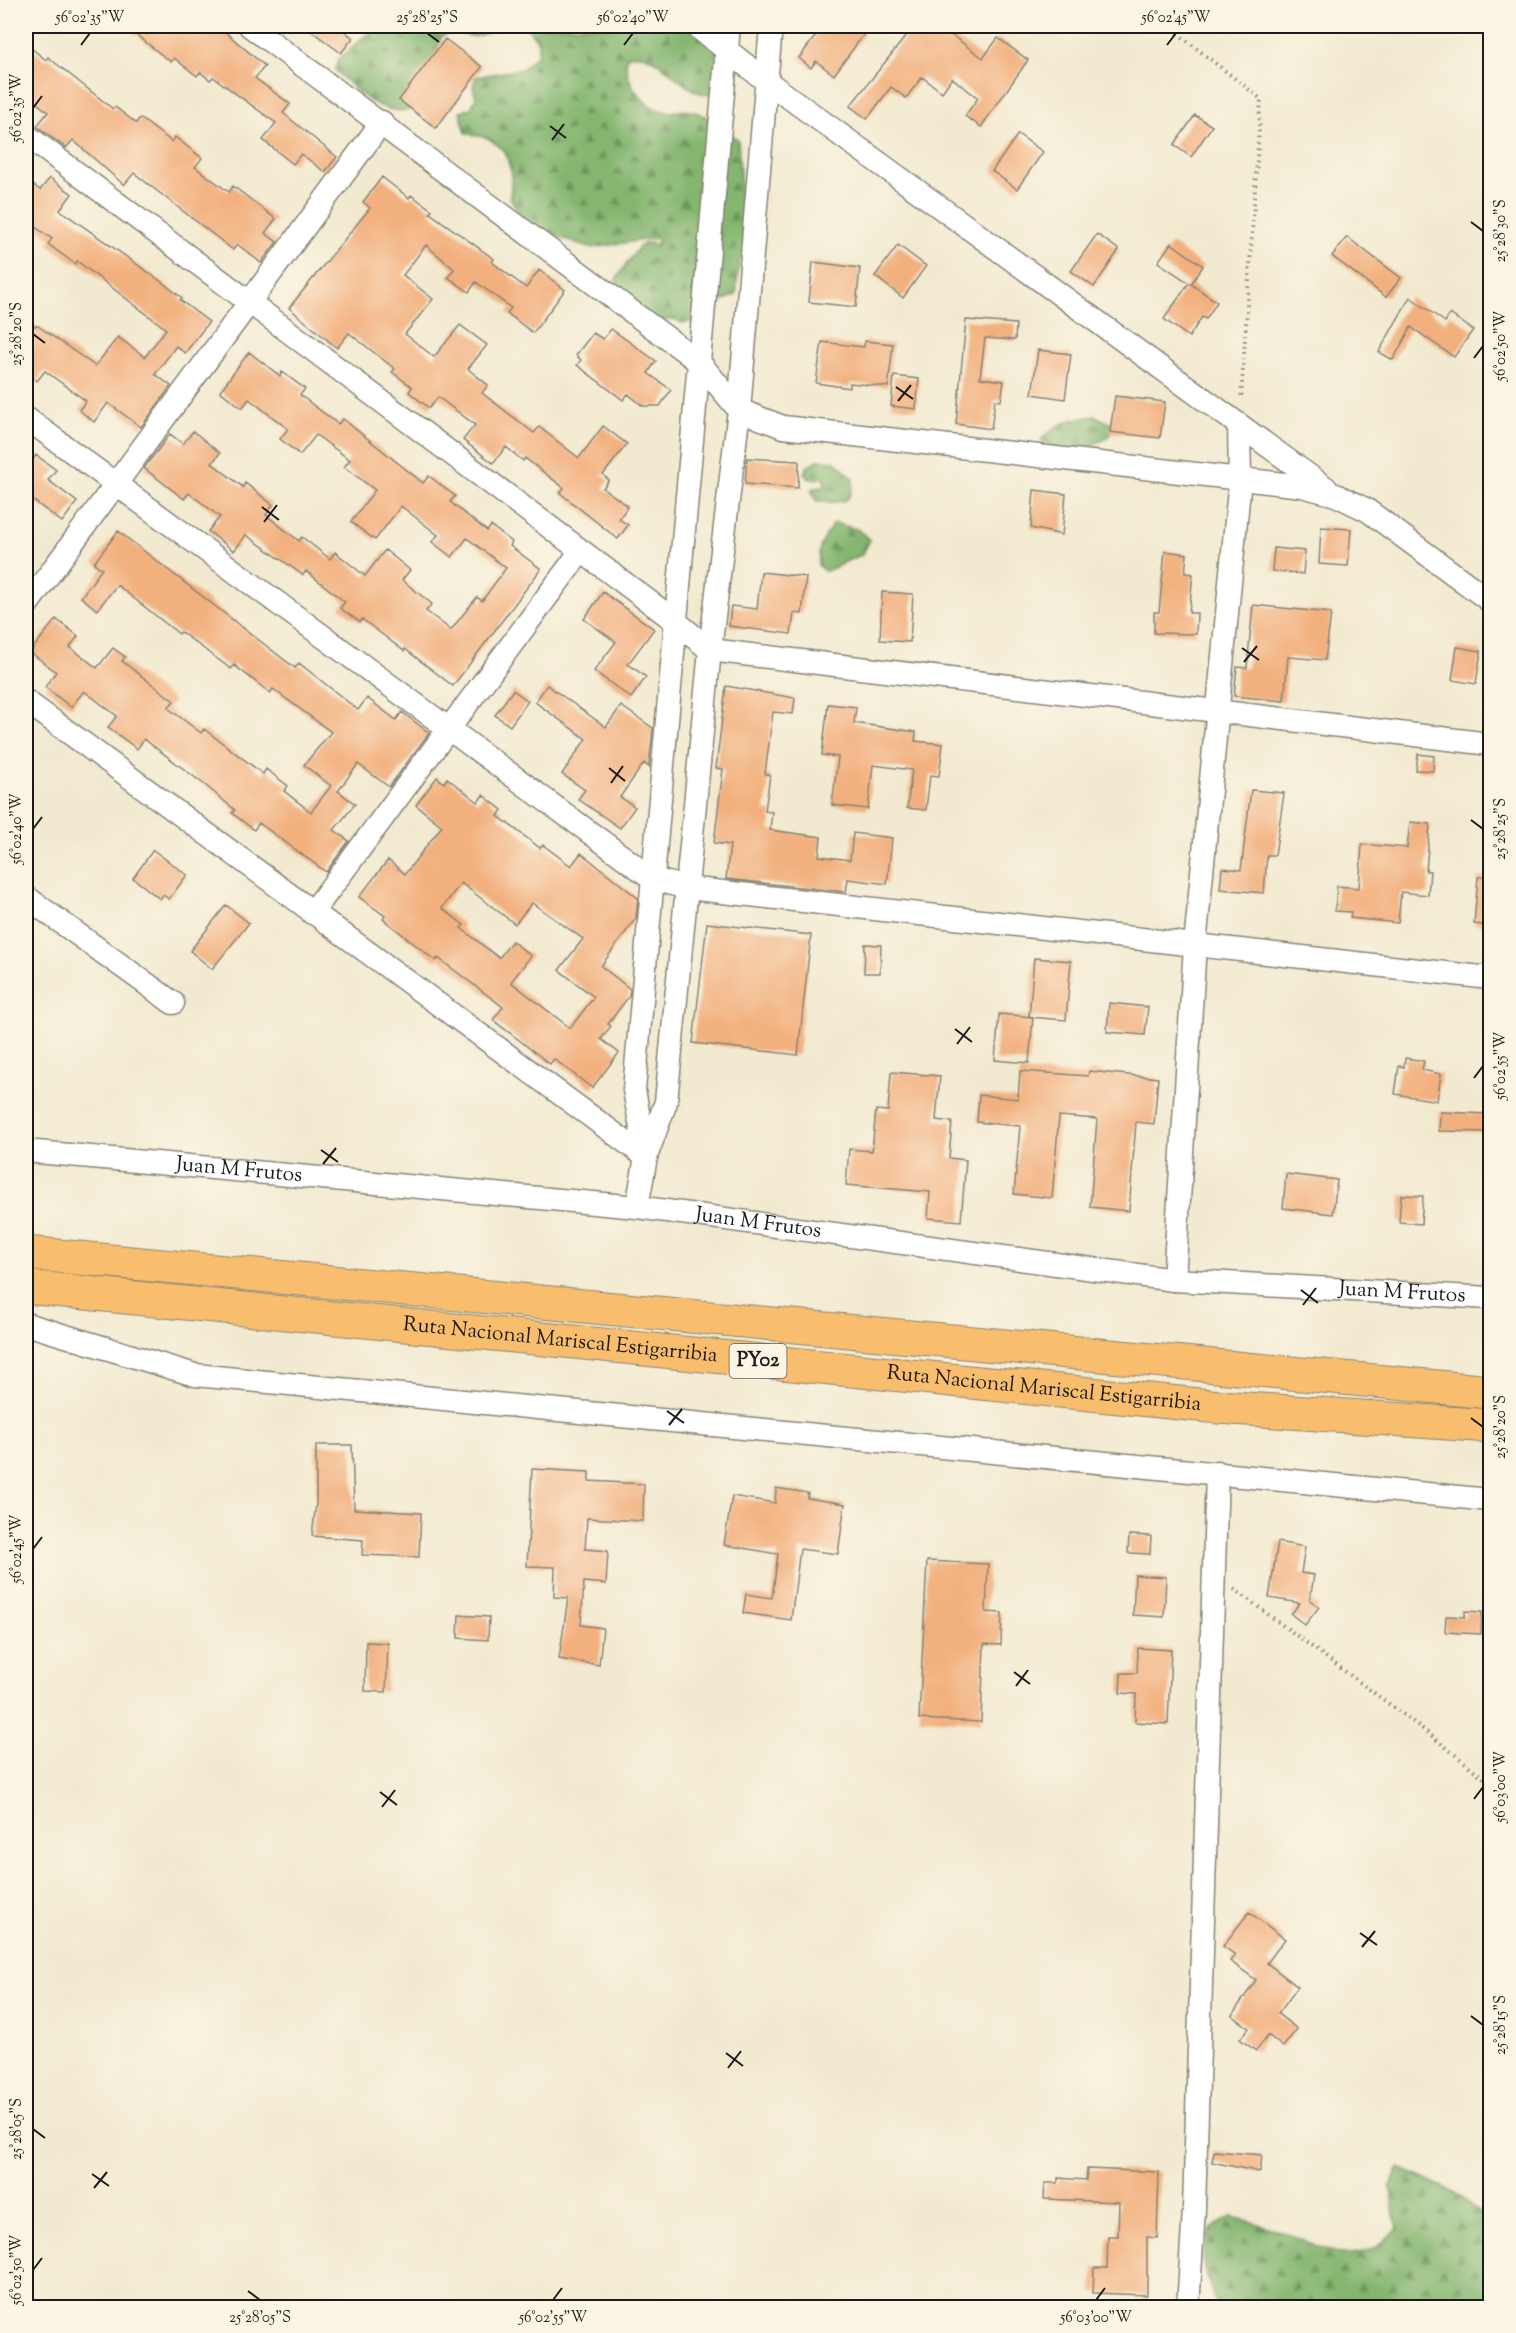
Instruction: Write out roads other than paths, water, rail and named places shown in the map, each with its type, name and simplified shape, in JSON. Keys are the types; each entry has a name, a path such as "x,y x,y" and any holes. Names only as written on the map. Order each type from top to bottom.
{"highway":[{"name":"Ruta Nacional Mariscal Estigarribia","path":"26,1253 1491,1392"},
{"name":"Ruta Nacional Mariscal Estigarribia","path":"26,1287 1219,1407 1491,1426"}],"street":[{"path":"250,26 382,122 699,363 739,410 783,427 1302,486 1336,495"},
{"path":"696,26 765,80 1239,425 1336,495 1367,510 1491,601"},
{"path":"646,1157 634,1090 729,26"},
{"path":"637,1207 646,1157 666,1102 710,650 739,410 771,26"},
{"path":"26,606 382,122"},
{"path":"26,135 675,621 710,650 1219,709 1491,744"},
{"path":"26,418 114,486 653,879 687,888 1491,978"},
{"path":"1174,1280 1194,945 1240,479 1239,425"},
{"path":"312,913 582,551"},
{"path":"26,701 646,1157"},
{"path":"30,902 173,1003"},
{"name":"Juan M Frutos","path":"26,1151 637,1207 1174,1280 1491,1298"},
{"path":"26,1324 195,1375 1491,1500"},
{"path":"1188,2307 1194,2209 1217,1472"}]}
